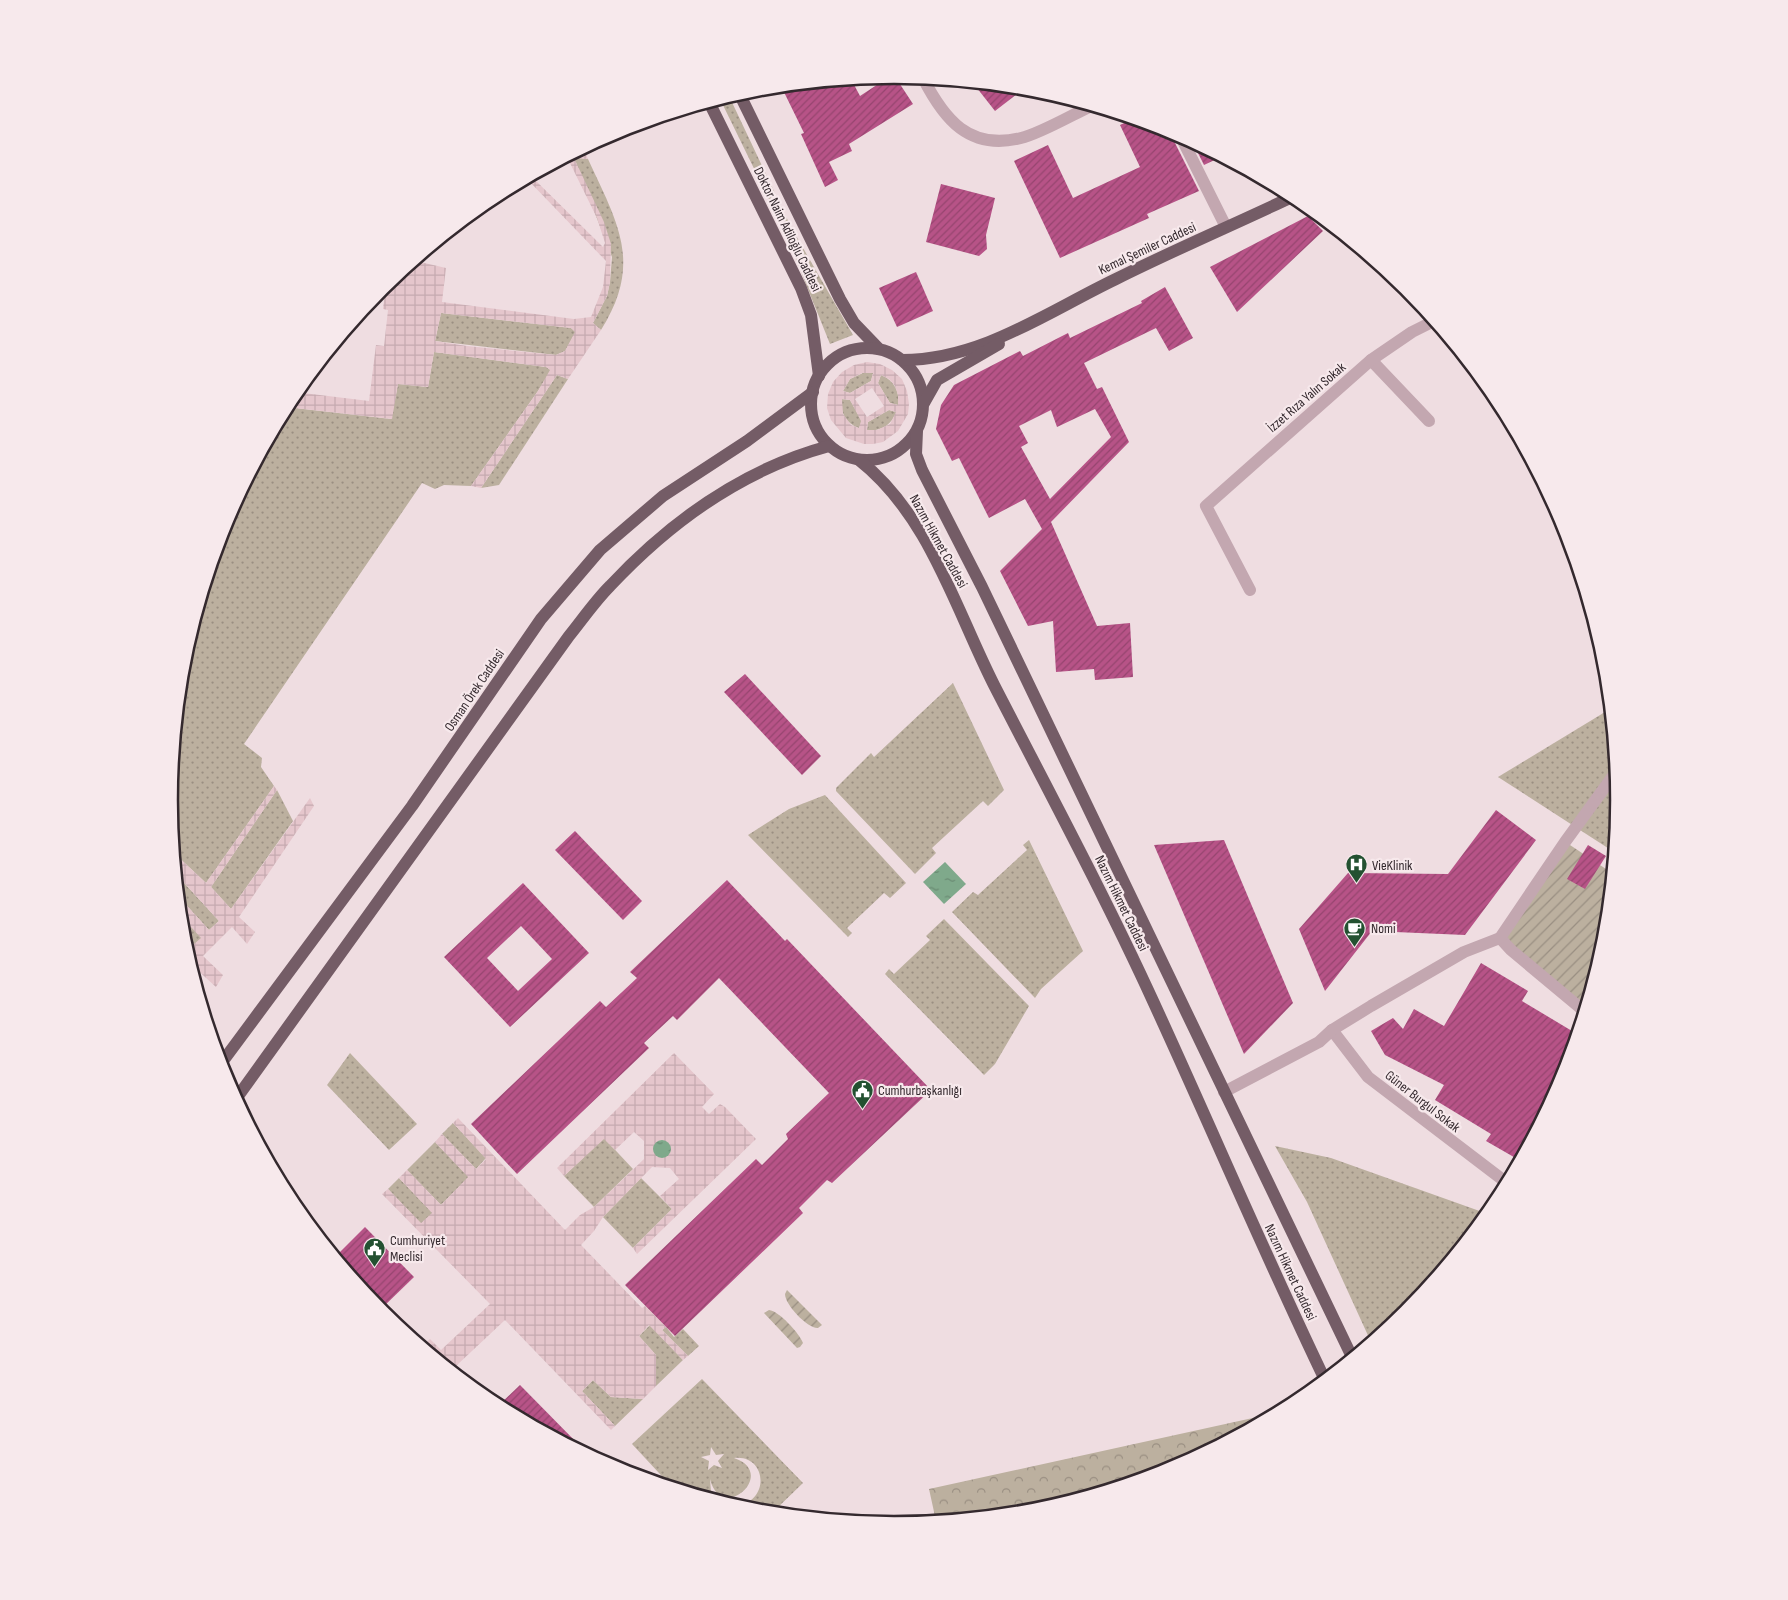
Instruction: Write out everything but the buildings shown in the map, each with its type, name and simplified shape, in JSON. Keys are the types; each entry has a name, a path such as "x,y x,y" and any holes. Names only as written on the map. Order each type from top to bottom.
{"main road":[{"name":"Doktor Naim Adiloğlu Caddesi","path":"743,101 840,299 854,323 879,349"},
{"name":"Doktor Naim Adiloğlu Caddesi","path":"712,107 801,288 811,315 819,376"},
{"name":"Kemal Şemiler Caddesi","path":"924,402 937,380 987,352 1016,332 1115,279 1285,200"},
{"name":"Kemal Şemiler Caddesi","path":"902,360 933,358 982,345 1016,332"},
{"path":"858,349 879,349 902,360 918,379 924,402 922,418 917,431 903,447 886,457 859,460 843,455 830,446 820,435 811,407 812,392 819,376 827,365 838,356 858,349"},
{"name":"Osman Örek Caddesi","path":"226,1057 412,806 541,619 600,550 663,496 747,442 812,392"},
{"name":"Nazım Hikmet Caddesi","path":"917,431 916,454 930,486 946,514 1350,1352"},
{"path":"241,1093 569,636 609,587 647,549 728,488 798,454 830,446"},
{"name":"Nazım Hikmet Caddesi","path":"859,460 880,476 896,494 924,538 987,670 1123,937 1322,1374"}],"street":[{"path":"926,85 938,107 959,130 988,140 1021,138 1084,109"},
{"path":"1186,146 1226,228"},
{"name":"İzzet Rıza Yalın Sokak","path":"1250,590 1206,506 1371,360 1412,332 1429,324"},
{"path":"1371,360 1429,421"},
{"path":"1224,1092 1319,1042 1332,1030 1464,952 1500,938 1565,842 1610,781"},
{"path":"1500,938 1579,1007"},
{"name":"Güner Burgul Sokak","path":"1332,1030 1368,1077 1502,1178"}],"green space":[{"path":"732,103 791,227 853,335 830,344 785,232 723,105"},
{"path":"578,158 588,159 609,204 622,244 621,284 614,306 601,330 593,323 607,296 612,257 574,160"},
{"path":"441,313 571,328 576,332 565,351 556,355 435,341"},
{"path":"434,352 546,367 551,370 471,486 444,485 435,489 422,483 244,744 262,758 261,767 274,786 206,883 180,859 178,800 179,753 184,707 202,615 232,526 252,483 294,408 391,419 398,384 428,387"},
{"path":"863,373 873,373 871,381 850,393 843,391 850,379"},
{"path":"557,375 568,379 499,485 481,488"},
{"path":"881,375 893,383 897,391 898,405 890,403 878,383"},
{"path":"841,399 850,400 862,421 859,428 851,424 845,417"},
{"path":"889,410 896,412 892,421 881,429 867,430 868,422"},
{"path":"953,683 1004,790 988,806 983,801 932,848 936,853 915,874 836,791 836,788 871,753 874,757"},
{"path":"1605,712 1609,753 1609,849 1498,777"},
{"path":"277,790 293,821 231,909 211,887"},
{"path":"825,795 906,883 890,898 884,893 847,928 852,933 848,937 748,835 789,809"},
{"path":"1029,840 1083,951 1041,989 1035,998 952,912 973,892 978,895 1027,850 1023,845"},
{"path":"1567,843 1607,869 1596,940 1579,1007 1500,938"},
{"path":"183,881 219,921 209,930 186,905"},
{"path":"944,919 1029,1006 995,1064 984,1075 885,974 889,969 894,974 930,940 926,936"},
{"path":"189,924 201,935 201,939 194,945"},
{"path":"350,1053 417,1124 389,1150 327,1085"},
{"path":"453,1123 486,1158 476,1169 442,1134"},
{"path":"604,1138 633,1169 594,1207 564,1176"},
{"path":"435,1142 469,1177 441,1205 407,1170"},
{"path":"1275,1146 1331,1158 1480,1211 1433,1272 1369,1337 1307,1202"},
{"path":"399,1178 433,1213 421,1224 388,1189"},
{"path":"641,1178 672,1209 633,1248 603,1217"},
{"path":"787,1290 822,1325 818,1328 814,1327 798,1316 786,1299 785,1294"},
{"path":"769,1310 778,1314 793,1328 803,1343 800,1347 797,1348 764,1313"},
{"path":"650,1325 683,1360 656,1386 656,1355 639,1336"},
{"path":"666,1327 674,1337 683,1329 699,1346 688,1356 662,1330"},
{"path":"702,1379 803,1483 779,1506 749,1501 755,1496 759,1488 760,1479 758,1470 753,1463 745,1459 734,1458 746,1465 751,1474 749,1483 743,1491 734,1497 716,1492 710,1479 711,1493 663,1478 632,1444","holes":["711,1447 716,1455 724,1454 718,1461 722,1468 714,1465 708,1470 709,1461 701,1457 710,1455"]},
{"path":"593,1380 611,1397 643,1399 615,1426 582,1391"},
{"path":"1257,1417 1211,1442 1168,1462 1079,1492 1034,1502 987,1510 935,1515 929,1489"}],"shaded area":[{"path":"586,154 588,159 577,158"},
{"path":"575,159 604,222 611,244 610,282 607,296 593,323 601,330 568,379 557,375 481,488 471,486 538,391 550,370 546,367 434,352 428,387 398,384 392,419 294,408 305,393 369,401 376,345 384,346 388,310 383,309 384,298 421,262 446,268 442,302 574,319 591,317 603,287 606,261 531,183 535,180 603,247 605,243 597,218 569,162","holes":["441,313 571,328 575,332 565,351 556,355 435,341"]},
{"path":"867,362 880,364 892,370 902,379 907,391 908,414 898,431 883,442 864,444 846,438 831,420 827,408 828,394 833,382 842,372 854,365","holes":["862,373 873,373 871,381 850,393 843,391 850,379","881,375 889,379 895,386 898,395 898,405 890,403 878,383","872,388 884,406 867,417 855,399","842,399 850,400 861,421 859,428 851,425 843,414","889,410 896,412 890,424 877,430 867,430 868,422"]},
{"path":"274,786 277,790 211,887 231,909 310,798 314,806 239,917 255,932 247,944 232,927 203,956 223,975 216,987 199,972 193,943 194,944 201,938 190,925 186,905 209,930 219,921 183,881 180,859 206,883"},
{"path":"674,1053 714,1094 702,1107 709,1114 720,1104 756,1139 637,1254 633,1248 672,1209 660,1196 679,1179 670,1168 652,1167 603,1217 594,1231 581,1245 642,1308 645,1306 666,1327 662,1330 688,1356 683,1360 649,1325 639,1336 656,1355 656,1386 643,1399 611,1397 593,1380 582,1391 615,1426 611,1430 505,1320 456,1366 457,1367 426,1342 430,1339 441,1350 490,1304 382,1194 388,1189 421,1223 432,1213 399,1178 407,1170 441,1205 468,1177 435,1142 442,1134 476,1169 486,1159 453,1123 458,1118 565,1230 580,1215 594,1207 644,1159 644,1141 634,1132 615,1150 604,1139 564,1176 557,1168"}],"water":[{"path":"945,862 966,884 944,904 923,882"},
{"path":"658,1140 666,1140 671,1145 669,1156 658,1158 653,1153 653,1145"}],"place":[{"name":"VieKlinik","path":"1356,884"},
{"name":"Nomi","path":"1355,947"},
{"name":"Cumhurbaşkanlığı","path":"862,1109"},
{"name":"Cumhuriyet Meclisi","path":"374,1267"}]}
